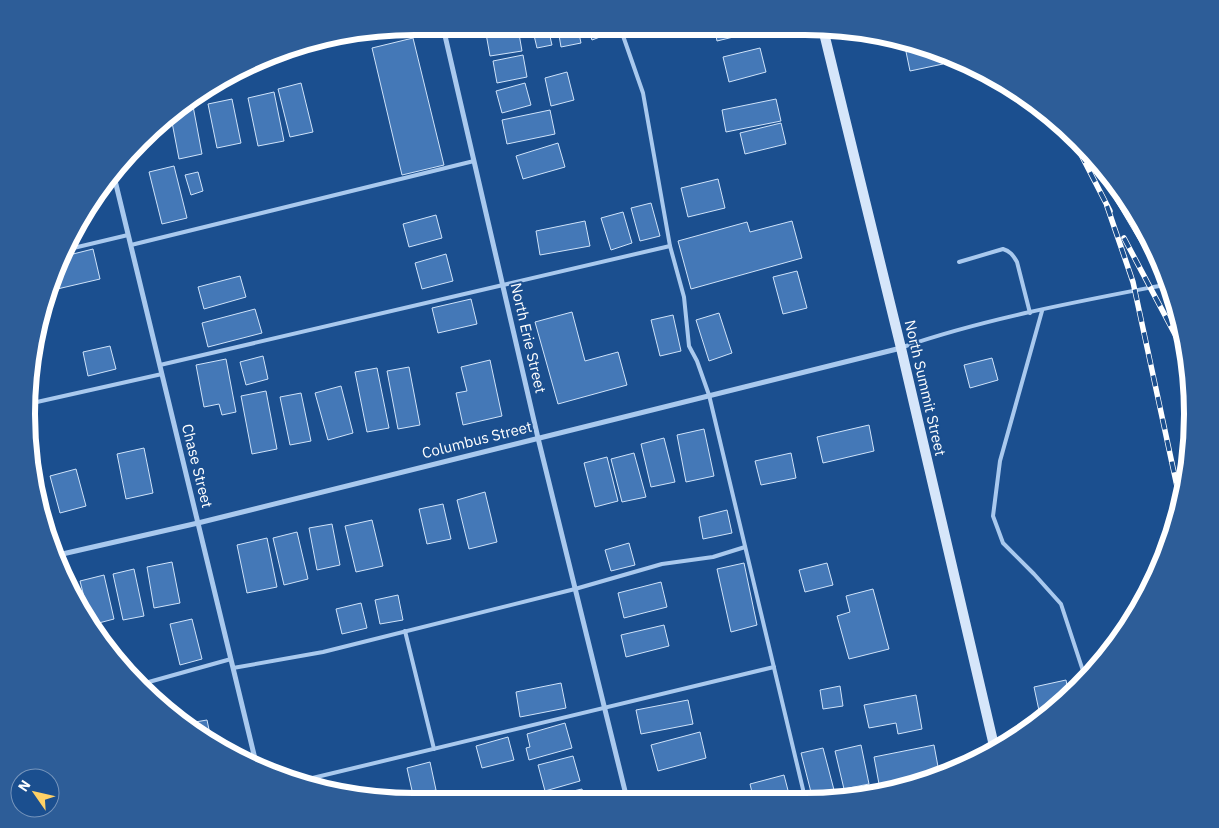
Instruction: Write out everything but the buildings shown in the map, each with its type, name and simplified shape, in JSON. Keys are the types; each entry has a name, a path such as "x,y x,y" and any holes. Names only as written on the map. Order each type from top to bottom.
{"main road":[{"name":"North Summit Street","path":"825,36 901,348 993,742"}],"street":[{"name":"North Erie Street","path":"445,35 538,438 625,793"},
{"name":"Chase Street","path":"115,181 255,758"},
{"name":"Columbus Street","path":"62,554 198,523 901,348"}],"lane":[{"path":"623,35 643,93 670,246 684,297 689,346 697,361 709,395 804,793"},
{"path":"130,245 474,161"},
{"path":"73,248 128,235"},
{"path":"160,365 670,246"},
{"path":"960,262 1003,249 1014,255 1030,313"},
{"path":"901,348 929,338 1030,313 1161,286"},
{"path":"1042,311 1000,461 993,516 1003,543 1061,604 1083,671"},
{"path":"35,402 162,374"},
{"path":"233,668 305,656 575,588 662,564 713,556 746,547"},
{"path":"405,631 434,749"},
{"path":"147,683 231,659"},
{"path":"311,778 774,667"}],"railway":[{"path":"1081,154 1110,211"},
{"path":"1118,200 1141,239"},
{"path":"1107,206 1133,282 1177,487"},
{"path":"1124,238 1176,336"}]}
